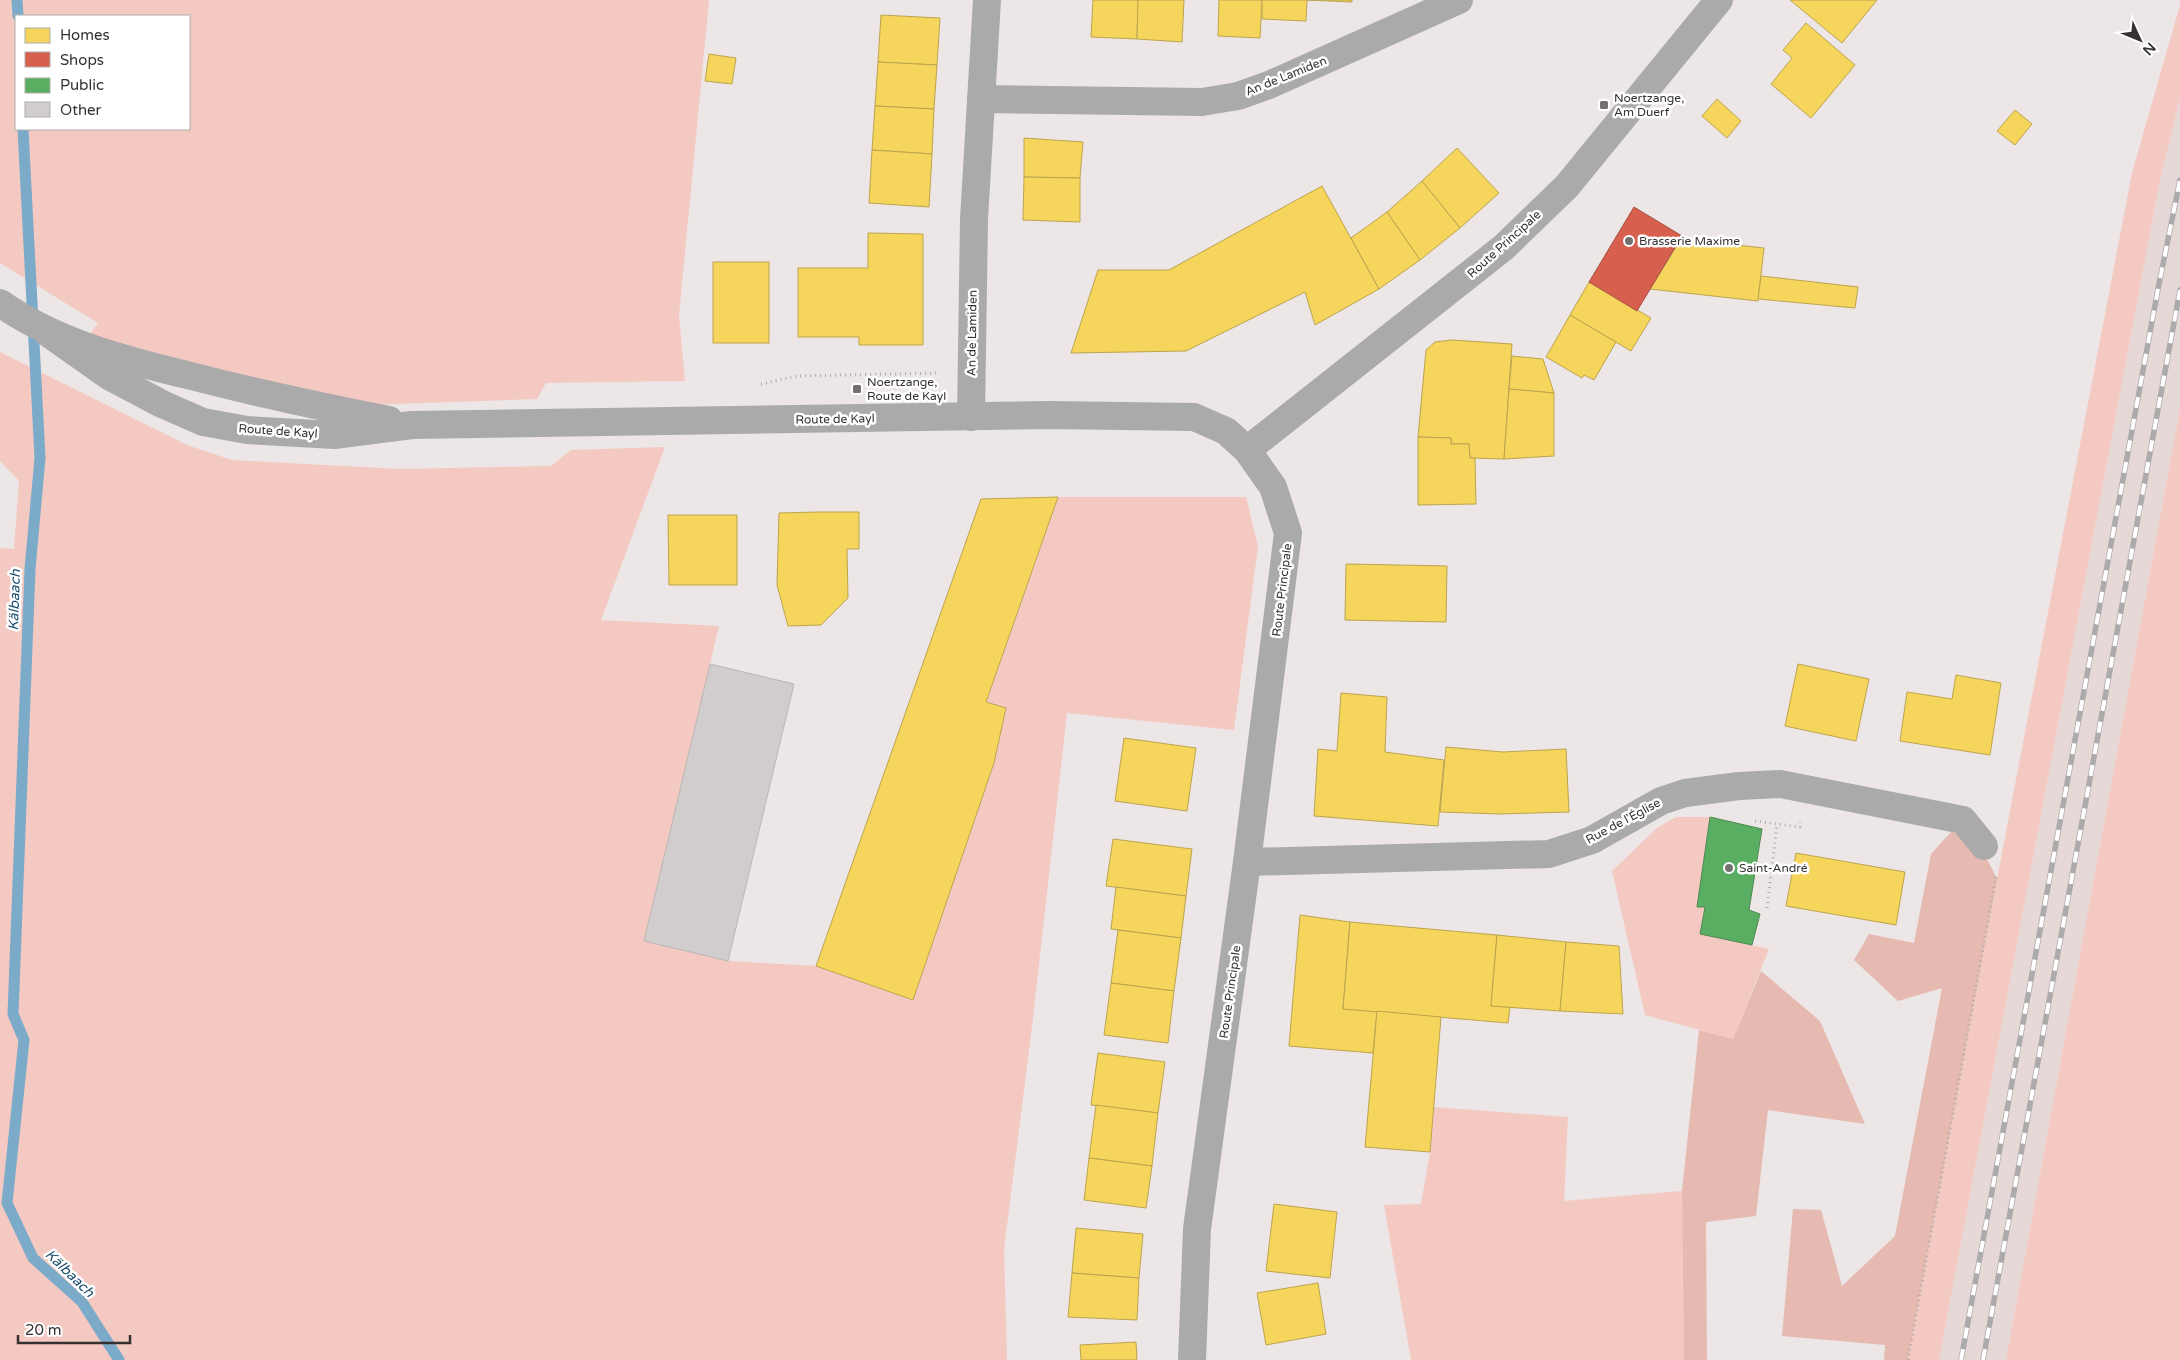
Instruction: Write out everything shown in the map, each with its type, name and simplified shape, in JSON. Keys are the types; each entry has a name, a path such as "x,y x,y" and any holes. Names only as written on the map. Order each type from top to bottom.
{"main road":[{"name":"An de Lamiden","path":"972,417 974,219 987,0"},
{"name":"An de Lamiden","path":"980,99 1202,102 1238,96 1269,86 1459,0"},
{"name":"Route Principale","path":"1192,1360 1197,1229 1247,862 1288,533 1273,487 1247,450 1504,247 1567,186 1708,3"},
{"name":"Route de Kayl","path":"0,303 44,330 109,376 162,404 203,422 247,430 334,435 412,425 1049,415 1194,418 1226,431 1247,450"},
{"name":"Route de Kayl","path":"44,330 132,362 275,398 412,425"},
{"name":"Rue de l'Église","path":"1247,862 1549,854 1592,840 1661,801 1686,792 1780,784 1963,820 1984,846"}],"path":[{"path":"755,384 797,376 972,372"},
{"path":"1753,821 1800,827"},
{"path":"1767,908 1777,825"},
{"path":"1908,1360 1997,879 1984,846"}],"shaded area":[{"path":"0,0 709,0 679,315 685,381 546,383 537,399 367,405 289,388 89,335 98,323 0,263"},
{"path":"2180,5 2180,98 2160,180 1939,1360 1908,1360 1997,879 2132,173"},
{"path":"2180,98 2180,408 2006,1360 1939,1360 2160,180"},
{"path":"0,352 187,445 232,460 400,469 551,466 571,450 665,447 601,620 719,626 644,941 728,961 816,966 912,1000 994,763 1006,709 986,702 1058,497 1246,497 1258,546 1234,730 1067,713 1031,1035 1004,1249 1007,1360 0,1360 0,548 14,549 19,481 0,461"},
{"path":"2180,408 2180,1360 2006,1360"},
{"path":"1676,817 1710,817 1697,907 1705,907 1700,933 1769,949 1733,1039 1645,1015 1612,871 1657,828"},
{"path":"1952,831 1983,851 1997,879 1908,1360 1884,1360 1885,1345 1782,1336 1793,1209 1821,1210 1842,1286 1895,1236 1942,988 1898,1001 1854,960 1869,934 1914,943 1931,854"},
{"path":"1761,971 1820,1021 1865,1124 1768,1110 1756,1216 1706,1222 1707,1360 1684,1360 1682,1191 1699,1030 1733,1039"},
{"path":"1433,1107 1568,1117 1564,1201 1682,1191 1684,1360 1411,1360 1384,1205 1421,1204 1430,1152"}],"building: Homes":[{"path":"1093,0 1138,0 1137,39 1091,37"},
{"path":"1138,0 1184,0 1182,42 1137,39"},
{"path":"1219,0 1262,0 1260,38 1218,36"},
{"path":"1262,0 1307,0 1306,21 1262,19"},
{"path":"1307,0 1352,0 1352,2"},
{"path":"1790,0 1877,0 1842,43"},
{"path":"881,15 940,18 937,65 878,62"},
{"path":"1806,23 1855,65 1811,118 1771,84 1792,58 1783,50"},
{"path":"709,54 736,58 732,84 705,81"},
{"path":"878,62 937,65 934,109 875,106"},
{"path":"1717,99 1741,121 1727,138 1702,116"},
{"path":"875,106 934,109 932,154 872,150"},
{"path":"2015,110 2032,124 2015,145 1997,131"},
{"path":"1024,138 1083,142 1080,178 1024,177"},
{"path":"1457,148 1499,193 1460,228 1422,181"},
{"path":"872,150 932,154 929,207 869,203"},
{"path":"1024,177 1080,178 1080,222 1023,220"},
{"path":"1422,181 1460,228 1420,260 1387,212"},
{"path":"1322,186 1379,289 1315,325 1305,292 1186,351 1071,353 1098,270 1169,270"},
{"path":"1387,212 1420,260 1379,289 1351,238"},
{"path":"868,233 923,234 923,345 859,345 859,337 798,337 798,268 868,268"},
{"path":"1681,239 1764,248 1758,301 1650,289"},
{"path":"713,262 769,262 769,343 713,343"},
{"path":"1761,276 1858,287 1855,308 1758,299"},
{"path":"1589,282 1651,318 1631,351 1570,315"},
{"path":"1570,315 1616,342 1594,380 1584,375 1582,378 1546,357"},
{"path":"1452,340 1512,344 1504,459 1470,458 1469,444 1451,444 1451,438 1418,437 1426,350 1435,342"},
{"path":"1512,356 1543,359 1554,393 1509,389"},
{"path":"1509,389 1554,393 1554,456 1504,459"},
{"path":"1418,437 1451,438 1451,444 1469,444 1470,458 1475,458 1476,504 1418,505"},
{"path":"1058,497 986,702 1006,708 994,763 913,1000 816,966 981,499"},
{"path":"859,512 859,549 847,549 848,598 821,625 788,626 777,585 779,513"},
{"path":"668,515 737,515 737,585 669,585"},
{"path":"1346,564 1447,566 1446,622 1345,620"},
{"path":"1798,664 1869,679 1856,741 1785,726"},
{"path":"1956,675 2001,683 1990,755 1900,741 1907,692 1952,699"},
{"path":"1341,693 1387,697 1385,752 1444,760 1438,826 1314,816 1318,749 1337,751"},
{"path":"1124,738 1196,748 1187,811 1115,801"},
{"path":"1446,747 1503,752 1566,749 1569,812 1499,814 1440,812"},
{"path":"1113,839 1192,849 1186,896 1106,886"},
{"path":"1796,853 1905,872 1896,925 1786,906"},
{"path":"1116,887 1186,896 1181,938 1111,929"},
{"path":"1300,915 1350,922 1343,1009 1377,1011 1373,1053 1289,1046"},
{"path":"1350,922 1497,935 1491,1006 1510,1007 1508,1023 1343,1009"},
{"path":"1118,930 1181,938 1174,991 1111,983"},
{"path":"1497,935 1566,942 1560,1011 1491,1006"},
{"path":"1566,942 1619,946 1623,1014 1560,1011"},
{"path":"1111,983 1174,991 1168,1043 1104,1035"},
{"path":"1377,1011 1441,1017 1430,1152 1365,1147"},
{"path":"1098,1053 1165,1062 1158,1113 1091,1105"},
{"path":"1096,1105 1158,1113 1152,1166 1089,1158"},
{"path":"1089,1158 1152,1166 1146,1208 1084,1200"},
{"path":"1274,1204 1337,1212 1330,1278 1266,1271"},
{"path":"1076,1228 1143,1234 1139,1278 1072,1273"},
{"path":"1072,1273 1139,1278 1137,1320 1068,1317"},
{"path":"1318,1283 1326,1334 1266,1345 1257,1293"},
{"path":"1136,1342 1137,1360 1081,1360 1080,1345"}],"building: Shops":[{"path":"1634,207 1682,236 1637,311 1589,282"}],"building: Public":[{"name":"Saint-André","path":"1710,817 1762,829 1749,910 1760,914 1752,945 1700,934 1705,907 1697,907"}],"building: Other":[{"path":"710,664 794,684 728,961 644,941"}],"waterway":[{"name":"Kälbaach","path":"17,0 18,15"},
{"name":"Kälbaach","path":"23,130 40,458 30,569 13,1014 24,1040 7,1203 33,1258 82,1302 119,1360"}],"railway":[{"path":"1961,1360 2158,289 2180,180"},
{"path":"1983,1360 2180,290"}],"place":[{"name":"Noertzange, Am Duerf","path":"1604,105"},
{"name":"Brasserie Maxime","path":"1629,241"},
{"name":"Noertzange, Route de Kayl","path":"857,389"},
{"name":"Saint-André","path":"1729,868"}]}
